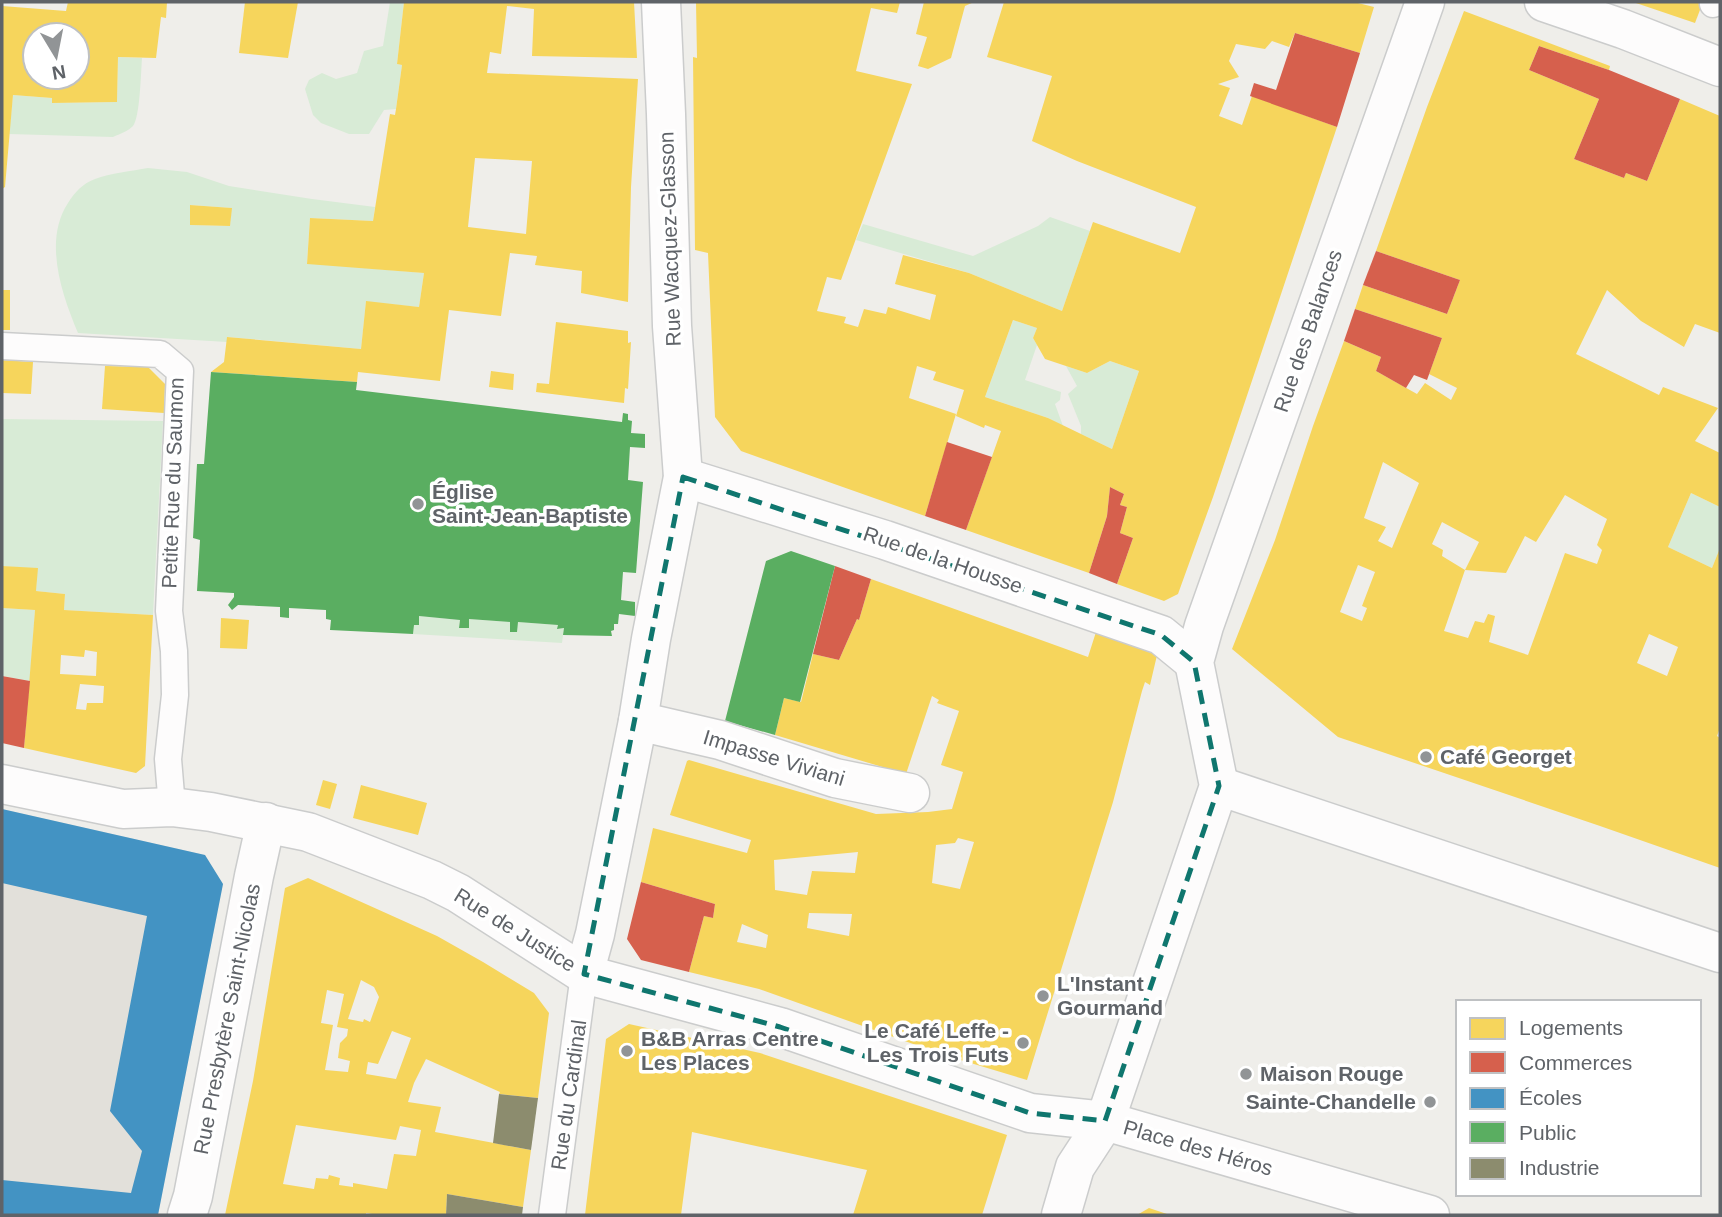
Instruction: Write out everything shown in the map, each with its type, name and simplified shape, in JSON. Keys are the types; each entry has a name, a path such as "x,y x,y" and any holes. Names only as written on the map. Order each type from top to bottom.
{"street":[{"name":"Rue Wacquez-Glasson","path":"584,974 596,934 638,721 682,477 672,326 661,2"},
{"name":"Rue des Balances","path":"1194,662 1209,612 1424,2"},
{"path":"1544,2 1635,33 1720,67"},
{"name":"Rue de la Housse","path":"682,477 898,544 1161,635 1194,662"},
{"path":"1194,662 1219,786 1720,953"},
{"name":"Impasse Viviani","path":"638,721 720,740 835,778 910,793"},
{"name":"Rue de Justice","path":"2,784 123,809 172,807 211,811 308,832 458,892 584,974 780,1027 1030,1113 1105,1121"},
{"name":"Place des Héros","path":"1219,786 1105,1121 1430,1215"},
{"name":"Rue Presbytère Saint-Nicolas","path":"187,1215 266,822"},
{"path":"1061,1215 1075,1167 1105,1121"}],"lane":[{"name":"Petite Rue du Saumon","path":"2,346 160,354 180,370 169,611 174,651 175,695 168,759 172,807"},
{"name":"Rue du Cardinal","path":"552,1215 584,974"}],"highlighted area":[{"path":"683,477 1161,635 1194,662 1219,786 1105,1121 1030,1113 780,1027 584,974"}],"shaded area":[{"path":"2,809 205,855 223,884 158,1215 2,1215"}],"green space":[{"path":"390,2 404,2 397,64 402,65 396,109 384,110 369,134 349,134 321,123 313,115 305,89 309,80 322,73 336,79 357,73 364,51 383,46"},
{"path":"118,57 142,58 137,114 133,126 129,129 113,137 9,134 13,95 52,98 53,103 117,102"},
{"path":"148,168 187,172 229,186 375,207 373,221 310,218 307,263 424,273 419,307 366,302 361,349 228,337 227,342 78,333 66,302 58,268 57,234 61,218 73,195 86,183 107,175","holes":["191,205 231,208 230,226 190,225"]},
{"path":"1050,217 1090,231 1062,311 969,273 856,240 863,224 973,256 1038,226"},
{"path":"1013,320 1037,328 1033,338 1037,345 1025,380 1061,392 1060,400 1055,404 1063,426 1048,418 985,397"},
{"path":"1110,361 1139,371 1112,449 1081,434 1081,426 1068,394 1077,386 1066,366 1087,373"},
{"path":"2,419 163,421 153,615 64,610 65,594 36,591 37,569 2,566"},
{"path":"1691,493 1720,507 1720,548 1712,568 1668,547"},
{"path":"2,608 35,610 30,681 2,676"},
{"path":"419,616 460,620 459,627 469,628 469,619 510,622 510,632 518,622 558,625 558,629 564,628 562,643 413,634 414,625 419,624"}],"building: Logements":[{"path":"68,2 167,2 166,18 161,17 156,58 118,57 117,102 52,103 52,98 13,95 5,187 2,189 2,6 66,11"},
{"path":"245,2 298,2 288,58 239,53"},
{"path":"404,2 634,2 637,58 532,56 534,9 507,6 501,54 490,52 487,73 638,79 631,187 628,302 581,293 582,271 535,265 537,256 510,253 501,316 449,310 440,381 358,372 357,382 211,372 224,362 227,337 361,349 366,301 419,307 424,273 307,264 310,218 373,221 390,114 395,115 396,109 402,65 397,64","holes":["475,158 532,161 526,234 468,227"]},
{"path":"696,2 900,2 897,13 871,8 856,71 912,84 841,280 827,277 817,311 846,317 844,323 858,327 864,309 886,314 888,307 930,320 936,295 895,284 903,255 969,273 1062,311 1093,222 1180,253 1196,207 1032,141 1052,76 987,57 1004,2 1354,2 1374,7 1360,53 1295,33 1289,47 1272,41 1265,49 1236,44 1229,61 1239,77 1218,84 1230,88 1219,116 1242,125 1252,96 1337,127 1178,594 1164,601 1117,584 1133,538 1120,533 1127,507 1120,505 1124,494 1110,487 1107,516 1089,573 966,530 1001,431 985,425 984,428 956,416 964,390 933,380 936,372 917,366 909,398 956,414 925,516 741,451 715,417 708,253 695,250 693,57 697,58","holes":["1013,320 1037,328 1033,338 1045,359 1087,373 1110,361 1139,371 1112,449 1048,418 985,397"]},
{"path":"924,2 974,2 965,6 951,58 928,69 918,66 927,37 916,34"},
{"path":"1633,2 1703,2 1695,23"},
{"path":"1464,11 1610,66 1609,70 1539,46 1529,70 1599,99 1574,159 1624,178 1626,173 1647,181 1680,99 1720,116 1720,333 1695,324 1684,347 1641,321 1607,290 1576,354 1659,395 1663,387 1718,408 1695,441 1720,453 1720,507 1691,493 1668,547 1712,568 1720,548 1720,728 1717,736 1720,738 1720,868 1338,737 1232,649 1275,540 1344,341 1381,357 1376,371 1417,394 1425,383 1451,400 1457,388 1429,374 1442,338 1355,309 1363,285 1447,314 1460,280 1376,251","holes":["1383,462 1419,483 1392,548 1378,541 1386,527 1364,518","1565,495 1607,519 1597,545 1602,550 1597,564 1565,553 1528,655 1489,642 1495,616 1488,614 1484,623 1475,621 1468,638 1444,631 1465,570 1506,573 1525,536 1536,542","1442,522 1479,542 1465,570 1442,556 1443,550 1432,544","1358,565 1375,572 1362,606 1367,608 1362,621 1340,612","1649,634 1678,647 1667,676 1637,663"]},
{"path":"190,205 232,208 230,226 190,225"},
{"path":"2,290 10,290 10,330 2,330"},
{"path":"556,322 628,331 628,343 631,342 628,389 625,388 624,403 536,392 537,383 549,384"},
{"path":"2,360 33,362 31,394 2,393"},
{"path":"105,366 148,367 165,384 164,413 102,409"},
{"path":"491,371 514,374 513,390 489,387"},
{"path":"2,566 38,568 36,591 65,594 64,610 153,615 145,766 136,773 24,748 35,610 2,608","holes":["85,650 97,652 96,676 60,674 61,655 84,657","80,684 104,686 103,703 87,703 86,710 76,709"]},
{"path":"871,579 1088,657 1096,632 1158,651 1150,685 1145,682 1142,691 1113,802 1027,1080 944,1055 759,989 689,972 704,916 713,918 715,904 641,882 653,828 747,853 751,840 670,815 689,760 876,814 952,809 963,772 941,765 959,711 937,703 939,700 932,696 906,774 775,735 784,698 801,702 813,654 839,660 857,619 859,620","holes":["958,838 974,842 960,889 932,883 936,845 955,843","858,852 855,873 812,871 807,895 775,890 774,860","809,913 852,914 849,936 807,928","742,924 768,935 766,948 737,942"]},
{"path":"221,618 249,620 247,649 220,648"},
{"path":"323,780 337,784 330,809 316,805"},
{"path":"361,785 427,803 418,835 353,818"},
{"path":"308,878 437,936 534,993 549,1013 538,1098 499,1094 500,1092 426,1059 408,1102 441,1107 435,1132 531,1150 523,1207 447,1194 446,1215 225,1215 253,1081 285,888","holes":["361,980 374,987 379,997 370,1022 364,1019 363,1022 348,1019","327,990 344,994 337,1027 348,1029 347,1036 340,1043 338,1058 350,1061 348,1072 325,1070 333,1025 321,1023","392,1031 411,1038 396,1079 366,1074 368,1062 378,1064","296,1125 396,1140 400,1126 421,1130 416,1156 394,1154 387,1189 353,1183 353,1187 339,1185 340,1178 329,1175 328,1179 316,1178 314,1189 283,1184"]},
{"path":"629,1024 760,1053 1007,1135 982,1215 853,1215 867,1170 692,1132 681,1215 585,1215 606,1039"},
{"path":"1149,1208 1170,1215 1137,1215"}],"building: Commerces":[{"path":"1295,33 1360,53 1337,127 1250,96 1254,83 1276,90"},
{"path":"1539,46 1609,70 1680,99 1647,181 1626,173 1624,178 1574,159 1599,99 1529,70"},
{"path":"1376,251 1460,280 1447,314 1363,285"},
{"path":"1355,309 1442,338 1427,380 1414,375 1406,388 1376,371 1381,357 1344,341"},
{"path":"947,442 992,457 966,530 925,516"},
{"path":"1110,487 1124,494 1120,505 1127,507 1120,533 1133,538 1117,584 1089,573 1107,516"},
{"path":"835,566 871,579 859,620 857,619 839,660 813,654"},
{"path":"2,676 30,681 24,748 2,743"},
{"path":"641,882 715,904 713,918 704,916 689,972 641,960 627,939"}],"building: Écoles":[{"path":"2,809 205,855 223,884 158,1215 2,1215 2,1180 131,1193 142,1151 110,1111 147,916 2,883"}],"building: Public":[{"name":"Église Saint-Jean-Baptiste","path":"211,372 357,382 356,390 622,422 623,413 628,414 628,420 632,421 631,433 645,434 645,448 630,447 628,480 643,482 636,573 623,572 621,600 635,602 635,616 619,614 618,624 614,624 614,630 611,631 612,636 563,635 564,628 557,629 558,625 518,622 517,632 510,632 510,622 469,619 469,628 459,628 460,620 419,616 419,625 414,625 413,634 330,630 331,620 326,619 326,610 289,608 289,618 280,617 280,607 238,605 232,610 228,605 234,593 197,591 200,540 193,538 197,464 204,464"},
{"path":"791,551 835,566 800,702 784,698 775,735 725,721 766,561"}],"building: Industrie":[{"path":"499,1094 538,1098 531,1150 493,1143"},
{"path":"447,1194 523,1207 522,1215 446,1215"}],"place":[{"name":"Église Saint-Jean-Baptiste","path":"418,504"},
{"name":"Café Georget","path":"1426,757"},
{"name":"L'Instant Gourmand","path":"1043,996"},
{"name":"Le Café Leffe - Les Trois Futs","path":"1023,1043"},
{"name":"B&B Arras Centre Les Places","path":"627,1051"},
{"name":"Maison Rouge","path":"1246,1074"},
{"name":"Sainte-Chandelle","path":"1430,1102"}]}
